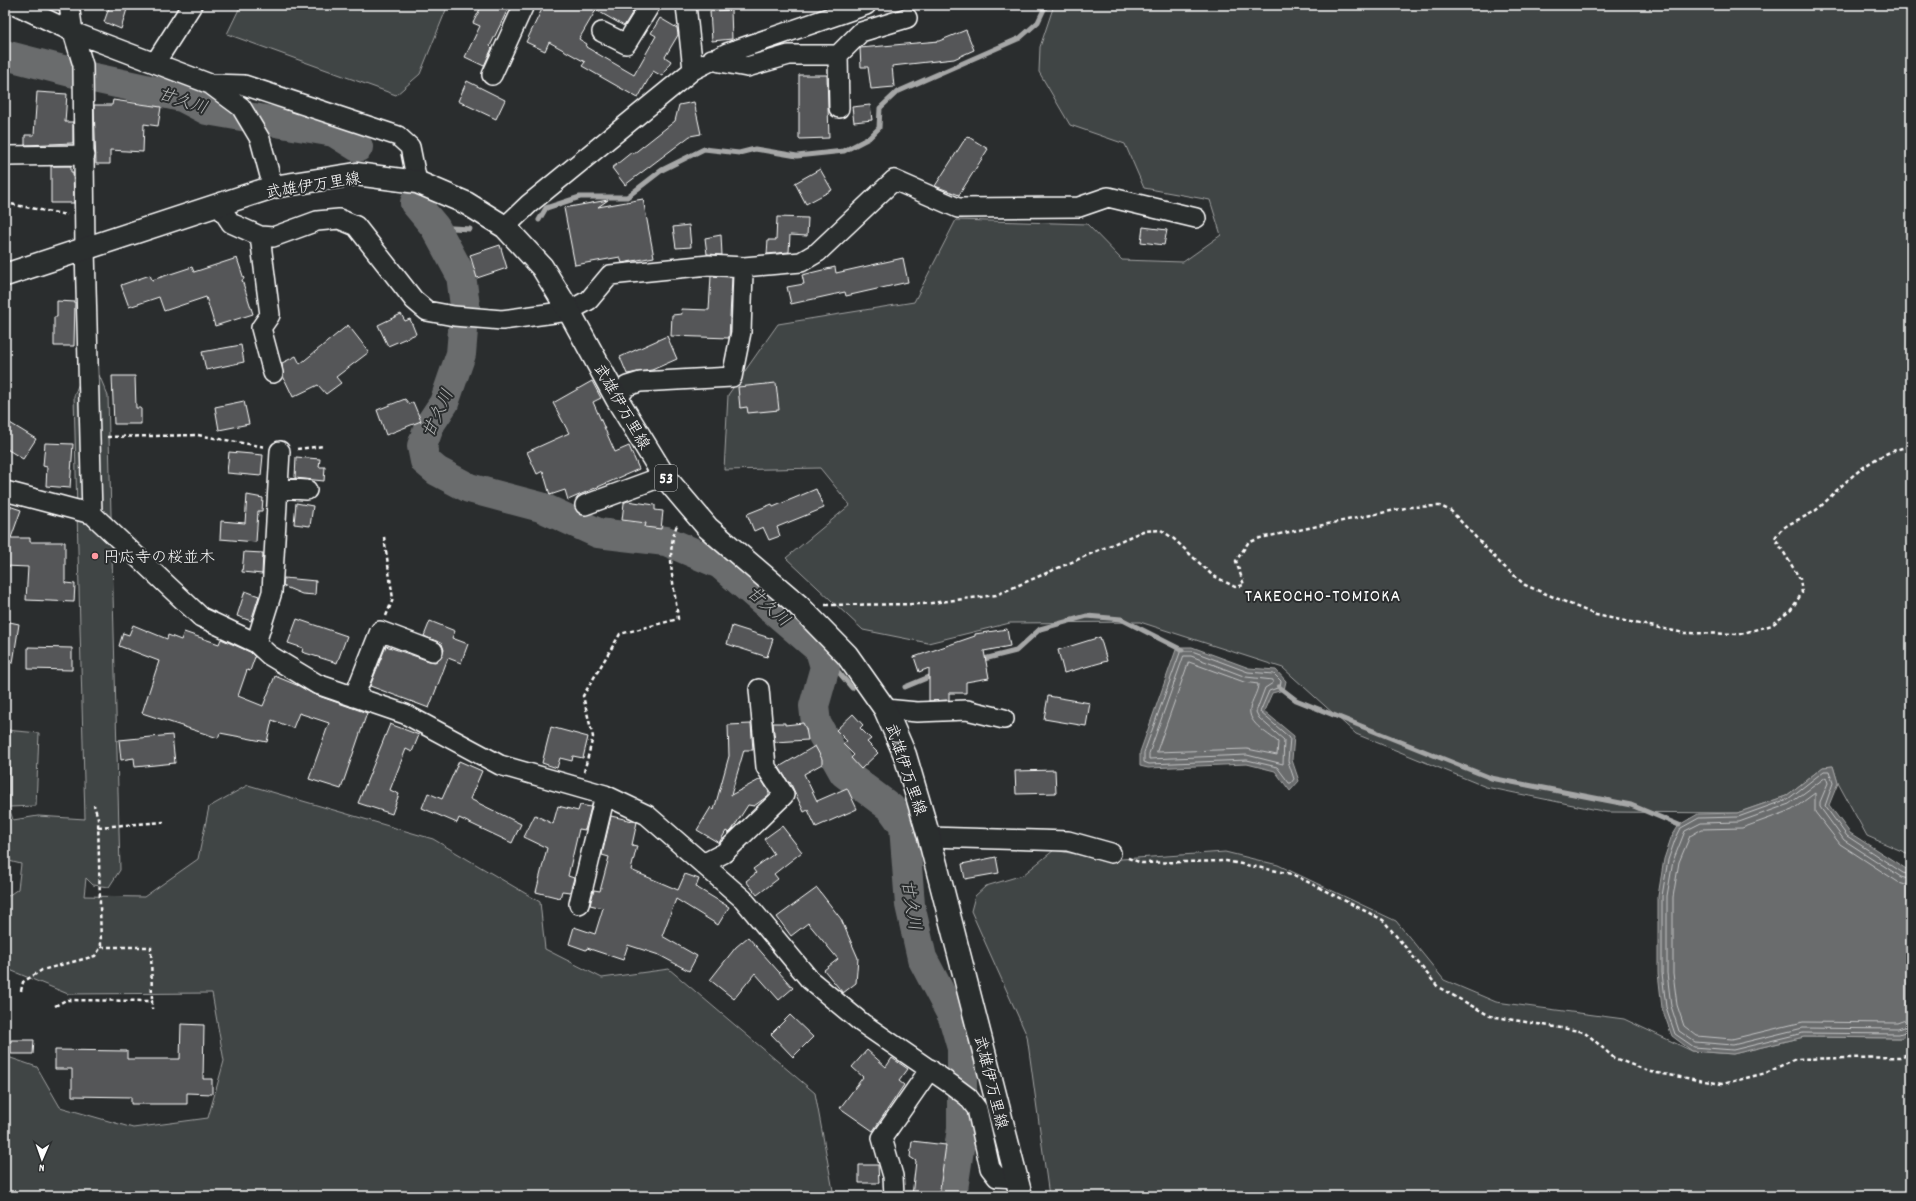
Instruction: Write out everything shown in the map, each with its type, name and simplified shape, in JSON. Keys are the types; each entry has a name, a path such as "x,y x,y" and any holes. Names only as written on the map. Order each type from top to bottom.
{"main road":[{"name":"武雄伊万里線","path":"5,275 273,188 356,174 417,182 466,203 505,227 542,267 569,311 617,399 664,476 708,528 798,605 847,655 885,708 905,755 930,837 1019,1187"}],"street":[{"path":"16,5 74,32 210,84 241,107 260,139 273,188"},
{"path":"70,5 74,32 83,66 84,86 85,250 92,514"},
{"path":"155,63 192,5"},
{"path":"492,75 524,5"},
{"path":"602,32 626,44 650,5"},
{"path":"686,5 694,70"},
{"path":"505,227 529,204 694,70 712,59 866,5"},
{"path":"712,59 747,67 789,55 838,55 861,32 907,18"},
{"path":"838,55 839,108"},
{"path":"210,84 244,85 398,136 410,147 417,182"},
{"path":"5,156 85,155"},
{"path":"219,205 231,223 260,236 273,237 317,221 339,219 356,226 414,300 427,311 475,319 502,320 569,311 589,300 610,275 709,265 744,267 801,262 818,252 894,180 958,208 1079,207 1108,197 1196,218"},
{"path":"260,236 270,315 261,328 273,372"},
{"path":"617,399 627,386 640,382 732,377 741,332 744,273"},
{"path":"256,643 272,592 280,450"},
{"path":"584,505 664,476"},
{"path":"278,488 307,490"},
{"path":"5,491 92,514 201,617 256,643 269,655 317,684 405,714 500,765 605,795 647,815 743,899 810,980 862,1023 952,1084 968,1097 977,1109 990,1168 997,1177 1019,1187"},
{"path":"354,697 380,631 433,651"},
{"path":"703,864 724,853 784,795 766,767 759,689"},
{"path":"885,708 917,712 967,710 1004,718"},
{"path":"579,904 605,795"},
{"path":"930,837 1068,841 1111,853"},
{"path":"894,1196 893,1176 882,1138 930,1069"}],"path":[{"path":"5,203 85,219"},
{"path":"90,438 198,435 280,450 324,446"},
{"path":"798,605 923,604 996,595 1143,530 1161,530 1174,539 1212,575 1236,587 1244,585 1236,561 1248,543 1260,538 1410,507 1440,506 1451,511 1500,563 1525,585 1596,615 1684,633 1740,634 1772,625 1791,610 1802,593 1800,579 1775,538 1779,530 1816,510 1857,472 1874,459 1896,449 1911,446"},
{"path":"579,788 593,737 583,696 620,634 678,619 670,552 672,536"},
{"path":"380,631 393,599 384,537"},
{"path":"21,991 24,982 42,970 95,956 101,947 98,818 94,805"},
{"path":"98,827 164,822"},
{"path":"1111,853 1142,863 1226,861 1292,874 1383,920 1438,987 1490,1016 1585,1032 1614,1058 1651,1072 1722,1084 1766,1073 1795,1059 1900,1057 1911,1052"},
{"path":"101,947 151,947 152,1009"},
{"path":"55,1006 66,1000 152,1001"}],"shaded area":[{"path":"241,5 448,5 420,74 396,95 227,34"},
{"path":"1054,5 1911,5 1911,855 1867,836 1838,783 1833,766 1823,767 1786,796 1737,813 1607,812 1486,787 1356,734 1283,668 1140,622 1010,623 928,643 863,630 786,558 850,505 820,468 724,470 728,395 778,324 914,302 956,220 1087,224 1122,260 1183,262 1221,235 1210,200 1144,188 1125,144 1070,125 1039,72 1040,47"},
{"path":"82,375 99,375 108,396 120,870 109,887 93,885 86,878 84,896 144,897 198,859 209,807 248,785 433,839 540,902 545,949 602,978 669,969 815,1093 834,1196 5,1196 5,1056 37,1067 60,1107 133,1128 208,1118 224,1061 212,993 68,994 5,968 5,898 18,889 21,864 5,860 5,730 39,733 36,806 9,807 13,820 38,816 85,819 74,396"},
{"path":"1054,850 1107,860 1225,852 1278,865 1396,921 1444,980 1496,1002 1624,1019 1692,1051 1733,1054 1804,1037 1900,1038 1911,1033 1911,1196 1049,1196 1027,1036 971,911 975,896 986,886 1023,875"}],"water":[{"path":"1177,647 1192,647 1249,668 1276,670 1286,681 1284,690 1272,693 1264,711 1294,736 1292,760 1299,781 1290,791 1275,771 1247,764 1148,768 1140,766 1140,752"},
{"path":"1833,766 1838,783 1829,805 1850,833 1911,872 1911,1033 1901,1038 1804,1037 1733,1054 1692,1051 1672,1036 1662,1008 1658,973 1658,896 1664,859 1671,838 1679,825 1698,814 1737,813 1786,796 1823,767"}],"building":[{"path":"110,5 127,9 121,29 104,22"},
{"path":"482,5 510,5 490,46 492,48 484,66 465,57 480,26 473,23"},
{"path":"544,5 637,5 624,26 596,10 579,39 587,44 586,47 634,75 656,36 651,33 660,18 677,28 678,35 665,57 671,61 662,76 653,71 638,98 582,66 585,62 549,42 545,51 526,42"},
{"path":"731,10 732,39 712,41 710,11"},
{"path":"966,30 974,50 954,59 892,66 894,87 871,89 868,67 861,67 860,48 939,41"},
{"path":"799,75 827,75 829,138 799,139"},
{"path":"467,81 505,100 496,119 458,101"},
{"path":"37,92 67,94 65,122 73,122 73,143 25,145 25,135 34,135"},
{"path":"113,100 161,107 158,126 144,124 143,152 110,150 110,164 96,164 94,105 112,105"},
{"path":"694,102 701,134 690,136 625,185 612,168 632,152 633,154 675,121 679,105"},
{"path":"870,105 872,120 854,122 852,107"},
{"path":"967,136 988,149 959,195 935,186"},
{"path":"51,166 71,166 71,172 73,172 74,203 51,203"},
{"path":"820,169 832,190 806,204 795,183"},
{"path":"643,199 654,257 622,263 620,257 575,265 564,208 608,200 598,207"},
{"path":"777,217 808,218 807,236 790,235 789,252 767,254 768,240 776,240"},
{"path":"689,225 691,247 676,248 673,227"},
{"path":"1143,227 1167,230 1164,245 1141,242"},
{"path":"721,235 722,255 707,254 705,238"},
{"path":"500,245 507,268 477,278 470,255"},
{"path":"237,258 244,279 242,280 253,314 215,326 206,297 164,311 159,297 129,307 121,285 150,275 152,280 192,267 194,272"},
{"path":"903,258 908,282 846,296 845,292 791,304 787,287 804,284 802,275 835,267 836,273"},
{"path":"711,276 732,277 729,338 671,336 672,315 682,314 681,309 709,310"},
{"path":"57,301 75,302 74,346 54,346 54,317 57,317"},
{"path":"401,314 405,321 410,319 416,334 388,346 378,325"},
{"path":"348,325 369,352 336,377 341,383 326,394 318,385 293,397 283,376 282,363 296,356 300,364"},
{"path":"667,336 677,359 652,370 627,374 620,357"},
{"path":"241,345 244,362 206,370 202,352"},
{"path":"112,376 135,376 136,408 141,408 141,424 114,424"},
{"path":"592,381 601,398 593,402 615,452 629,446 639,469 568,500 565,490 550,495 543,471 537,474 527,452 569,433 553,403"},
{"path":"776,383 779,410 748,413 747,407 740,408 738,387"},
{"path":"405,399 409,404 413,402 421,421 386,435 377,410"},
{"path":"244,401 249,424 219,430 215,407"},
{"path":"5,420 36,439 23,459 5,448"},
{"path":"45,443 73,444 70,488 46,486 47,467 43,466"},
{"path":"229,452 263,455 261,476 227,473"},
{"path":"296,457 320,459 319,467 325,467 324,481 295,478"},
{"path":"816,489 824,508 777,527 780,536 769,540 763,527 754,531 747,514 772,504 773,507"},
{"path":"247,495 263,498 262,511 258,511 256,542 220,539 221,521 245,523"},
{"path":"627,501 655,505 655,510 663,511 661,529 645,527 646,523 622,520 624,503"},
{"path":"296,503 313,506 310,526 294,524"},
{"path":"9,506 21,510 11,538 30,538 30,542 65,542 65,583 75,584 74,602 26,600 28,567 5,566 5,517"},
{"path":"244,552 263,553 262,574 242,572"},
{"path":"284,578 316,581 315,595 302,594 283,586"},
{"path":"245,591 259,596 251,621 237,616"},
{"path":"297,619 347,636 337,663 302,652 303,648 288,643"},
{"path":"5,621 19,624 13,663 5,662"},
{"path":"430,621 455,631 452,638 468,644 461,663 448,658 429,708 370,686 386,646 429,661 435,662 440,659 444,650 442,644 424,636"},
{"path":"133,625 167,639 168,635 181,640 184,632 219,644 221,639 250,652 255,657 250,671 247,670 238,696 263,706 275,676 299,686 313,694 367,713 341,789 309,779 329,723 299,713 293,728 272,720 267,742 220,733 218,738 142,713 159,661 119,646 123,633 129,635"},
{"path":"732,626 773,639 767,657 727,644"},
{"path":"1007,629 1010,646 984,651 989,678 966,682 966,693 949,693 949,700 929,701 929,668 919,672 914,657 975,636 975,634"},
{"path":"1100,637 1107,661 1064,673 1058,650"},
{"path":"28,647 72,648 72,670 28,669"},
{"path":"1048,696 1090,703 1086,726 1044,719"},
{"path":"853,714 863,725 860,728 871,739 867,742 878,753 861,769 851,758 854,755 843,744 847,741 836,730"},
{"path":"773,723 785,723 785,725 803,723 808,740 775,742"},
{"path":"390,724 419,735 412,752 406,749 390,790 399,794 392,814 358,803"},
{"path":"751,724 753,750 744,750 731,795 761,779 769,792 769,795 754,806 748,805 732,830 729,833 726,831 719,843 697,830 711,807 714,810 729,756 728,725"},
{"path":"551,727 588,737 583,758 573,756 572,761 560,758 557,768 542,763"},
{"path":"172,735 175,763 135,767 134,758 121,760 119,740"},
{"path":"815,746 822,759 822,764 804,774 817,801 847,788 857,809 816,827 808,810 804,812 790,782 789,783 779,767"},
{"path":"459,761 482,771 470,799 521,824 512,843 459,818 457,823 422,808 428,793 442,799"},
{"path":"1055,770 1056,793 1016,794 1015,771"},
{"path":"580,805 591,807 585,830 579,829 568,876 574,878 570,892 562,891 560,898 536,892 547,848 524,837 535,815 553,824 558,806 578,811"},
{"path":"611,816 637,822 632,845 637,846 631,870 678,890 685,874 699,879 696,887 729,907 718,925 676,899 662,936 697,956 689,971 659,955 628,945 623,960 587,948 586,950 569,944 574,927 595,934 603,908 590,905 594,890 600,891 609,857 602,855"},
{"path":"782,826 802,852 774,874 778,879 757,895 746,881 756,873 753,869 774,854 764,839"},
{"path":"996,857 999,873 965,879 962,864"},
{"path":"817,888 841,919 858,958 856,983 843,993 824,970 838,959 808,923 791,936 777,917"},
{"path":"748,937 793,988 779,1000 755,973 734,999 710,980 736,947"},
{"path":"790,1015 813,1037 793,1057 771,1034"},
{"path":"181,1024 204,1025 203,1079 212,1079 212,1094 187,1093 187,1104 131,1104 131,1097 72,1096 72,1069 55,1069 55,1050 127,1051 127,1059 180,1059"},
{"path":"11,1040 34,1040 33,1054 11,1054"},
{"path":"867,1050 886,1067 892,1058 908,1069 899,1081 904,1085 873,1131 840,1108 863,1077 852,1067"},
{"path":"912,1141 946,1145 939,1196 912,1196 916,1161 910,1157"},
{"path":"859,1165 878,1165 879,1183 859,1183"}],"waterway":[{"path":"539,220 546,208 580,197 627,197 662,170 704,149 739,153 755,149 797,156 844,151 869,138 879,128 880,108 897,92 1020,38 1038,22 1046,5"},
{"name":"甘久川","path":"5,55 94,78 182,97 207,110 334,132 358,147"},
{"name":"甘久川","path":"415,203 435,227 461,275 465,306 461,354 444,403 430,424 422,446 425,461 437,471 469,488 541,507 598,533 666,541 720,564 820,650 825,667 814,706 816,723 844,773 891,808 904,826 910,905 922,958 953,1017 962,1048 962,1129 952,1196"},
{"path":"435,227 470,229"},
{"path":"980,660 1016,651 1040,629 1087,616 1121,619 1182,650"},
{"path":"820,650 852,688"},
{"path":"905,687 934,675"},
{"path":"1279,687 1296,700 1491,778 1631,805 1679,825"},
{"path":"5,730 8,731 8,807"}],"place":[{"name":"円応寺の桜並木","path":"95,556"}],"district":[{"name":"TAKEOCHO-TOMIOKA","path":"1323,595"}]}
